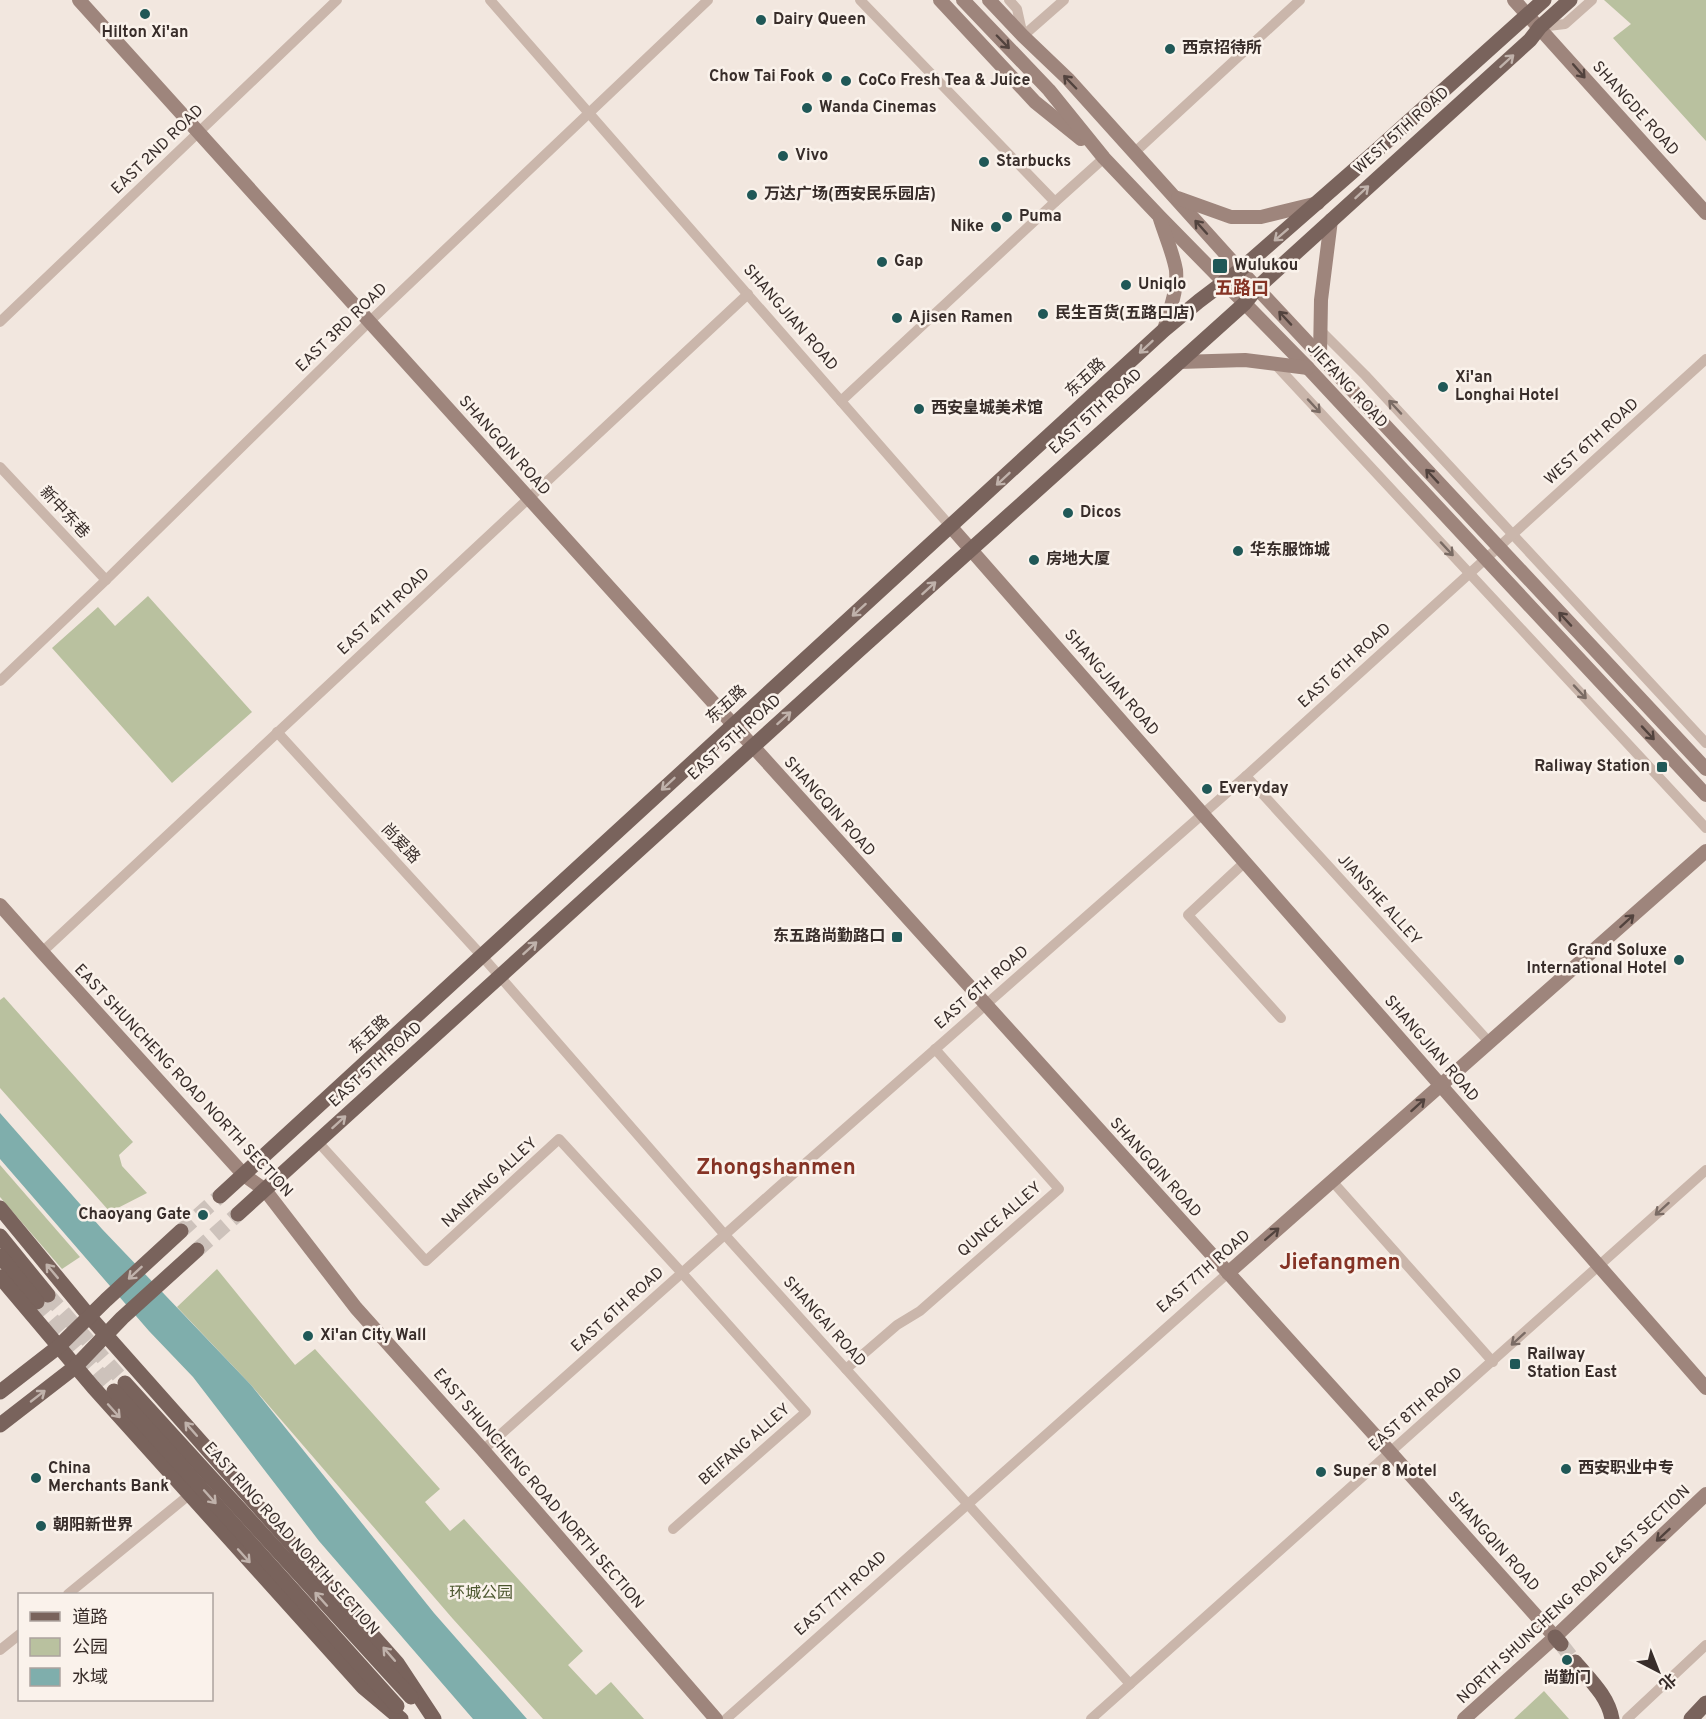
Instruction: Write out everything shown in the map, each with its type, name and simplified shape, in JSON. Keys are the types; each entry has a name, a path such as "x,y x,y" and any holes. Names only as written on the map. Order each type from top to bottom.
{"main road":[{"name":"WEST 5TH ROAD","path":"1240,270 1318,203 1529,7 1544,0"},
{"name":"WEST 5TH ROAD","path":"1257,288 1530,40 1540,27 1570,0"},
{"name":"东五路","path":"244,1175 1164,330 1240,270"},
{"name":"EAST 5TH ROAD","path":"238,1214 1244,304 1257,288"},
{"path":"220,1196 244,1175"},
{"path":"0,1208 89,1316 397,1663 433,1719"},
{"path":"0,1392 58,1347 105,1300 181,1231"},
{"path":"0,1236 42,1298 0,1256"},
{"path":"0,1425 75,1367 122,1318 198,1250"},
{"path":"0,1277 75,1367 363,1687 401,1719"},
{"name":"EAST RING ROAD NORTH SECTION","path":"409,1719 119,1387 433,1719"},
{"path":"1575,1662 1610,1707 1612,1719"},
{"path":"1691,1719 1706,1703"}],"street":[{"name":"SHANGQIN ROAD","path":"79,0 1558,1640"},
{"name":"EAST 2ND ROAD","path":"0,322 337,0"},
{"name":"SHANGJIAN ROAD","path":"490,0 1706,1388"},
{"name":"EAST 3RD ROAD","path":"0,681 369,322 708,0"},
{"path":"860,0 1055,202"},
{"path":"841,401 1104,158 1035,102 940,0"},
{"name":"JIEFANG ROAD","path":"963,0 1049,90 1104,158 1308,368 1706,795"},
{"name":"JIEFANG ROAD","path":"989,0 1068,80 1240,270 1706,769"},
{"path":"1009,0 1017,9 1023,36 1064,0"},
{"path":"1135,152 1300,0"},
{"path":"1514,0 1529,7"},
{"path":"1540,27 1565,24 1592,0"},
{"name":"SHANGDE ROAD","path":"1529,7 1540,27 1706,213"},
{"path":"981,19 982,45"},
{"path":"1175,197 1231,217 1261,217 1318,203"},
{"path":"1160,217 1176,268 1175,292 1164,330"},
{"path":"1320,356 1320,300 1331,220"},
{"name":"EAST 4TH ROAD","path":"42,952 748,294"},
{"path":"1321,331 1365,375 1706,743"},
{"name":"WEST 6TH ROAD","path":"1499,547 1706,359"},
{"path":"1179,362 1245,360 1308,368"},
{"path":"1274,363 1706,828"},
{"name":"新中东巷","path":"0,467 106,580"},
{"name":"EAST 6TH ROAD","path":"483,1450 1246,776 1499,547"},
{"name":"尚爱路","path":"277,732 500,976"},
{"name":"JIANSHE ALLEY","path":"1246,776 1490,1043"},
{"name":"EAST 7TH ROAD","path":"726,1719 967,1503 1706,851"},
{"path":"1245,862 1188,915 1281,1018"},
{"name":"EAST SHUNCHENG ROAD NORTH SECTION","path":"0,904 244,1175 265,1190 356,1308 483,1450 716,1719"},
{"name":"SHANGAI ROAD","path":"500,976 725,1234 1130,1684"},
{"name":"QUNCE ALLEY","path":"846,1369 897,1325 920,1311 1059,1189 935,1049"},
{"name":"NANFANG ALLEY","path":"318,1142 426,1262 559,1139 682,1273"},
{"name":"EAST 8TH ROAD","path":"1091,1719 1706,1170"},
{"path":"1332,1181 1493,1362"},
{"name":"BEIFANG ALLEY","path":"673,1529 806,1412 682,1273"},
{"name":"NORTH SHUNCHENG ROAD EAST SECTION","path":"1464,1719 1558,1640 1706,1494"},
{"path":"69,1593 189,1495"},
{"path":"0,1650 18,1636"},
{"path":"1627,1719 1706,1645"},
{"path":"363,1687 391,1719"}],"green space":[{"path":"1604,0 1706,0 1706,141 1613,38 1631,24"},
{"path":"148,596 252,712 172,783 52,648 98,607 115,626"},
{"path":"4,997 133,1142 119,1155 122,1166 147,1193 110,1212 0,1088 0,1000"},
{"path":"0,1165 80,1257 62,1269 0,1197"},
{"name":"环城公园","path":"217,1269 295,1365 315,1349 440,1489 425,1502 450,1531 464,1519 583,1651 568,1665 596,1695 611,1682 644,1719 543,1719 453,1619 251,1385 177,1307"},
{"path":"1544,1691 1569,1719 1514,1719"}],"water":[{"path":"0,1113 102,1229 251,1385 434,1613 527,1719 473,1719 319,1541 193,1377 149,1331 0,1159"}],"tunnel":[{"path":"181,1231 220,1196"},
{"path":"197,1250 238,1214"},
{"path":"48,1295 125,1383"},
{"path":"37,1302 114,1391"},
{"path":"1561,1644 1575,1662"}],"place":[{"name":"Hilton Xi'an","path":"145,14"},
{"name":"Dairy Queen","path":"761,20"},
{"name":"西京招待所","path":"1170,49"},
{"name":"Chow Tai Fook","path":"827,77"},
{"name":"CoCo Fresh Tea & Juice","path":"846,81"},
{"name":"Wanda Cinemas","path":"807,108"},
{"name":"Vivo","path":"783,156"},
{"name":"Starbucks","path":"984,162"},
{"name":"万达广场(西安民乐园店)","path":"752,195"},
{"name":"Puma","path":"1007,217"},
{"name":"Nike","path":"996,227"},
{"name":"Gap","path":"882,262"},
{"name":"Wulukou","path":"1220,266"},
{"name":"Uniqlo","path":"1126,285"},
{"name":"民生百货(五路口店)","path":"1043,314"},
{"name":"Ajisen Ramen","path":"897,318"},
{"name":"Xi'an Longhai Hotel","path":"1443,387"},
{"name":"西安皇城美术馆","path":"919,409"},
{"name":"Dicos","path":"1068,513"},
{"name":"华东服饰城","path":"1238,551"},
{"name":"房地大厦","path":"1034,560"},
{"name":"Raliway Station","path":"1662,767"},
{"name":"Everyday","path":"1207,789"},
{"name":"东五路尚勤路口","path":"897,937"},
{"name":"Grand Soluxe International Hotel","path":"1679,960"},
{"name":"Chaoyang Gate","path":"203,1215"},
{"name":"Xi'an City Wall","path":"308,1336"},
{"name":"Railway Station East","path":"1515,1364"},
{"name":"西安职业中专","path":"1566,1469"},
{"name":"Super 8 Motel","path":"1321,1472"},
{"name":"China Merchants Bank","path":"36,1478"},
{"name":"朝阳新世界","path":"41,1526"},
{"name":"尚勤门","path":"1567,1660"}],"district":[{"name":"五路口","path":"1242,289"},
{"name":"Zhongshanmen","path":"776,1168"},
{"name":"Jiefangmen","path":"1340,1263"}]}
